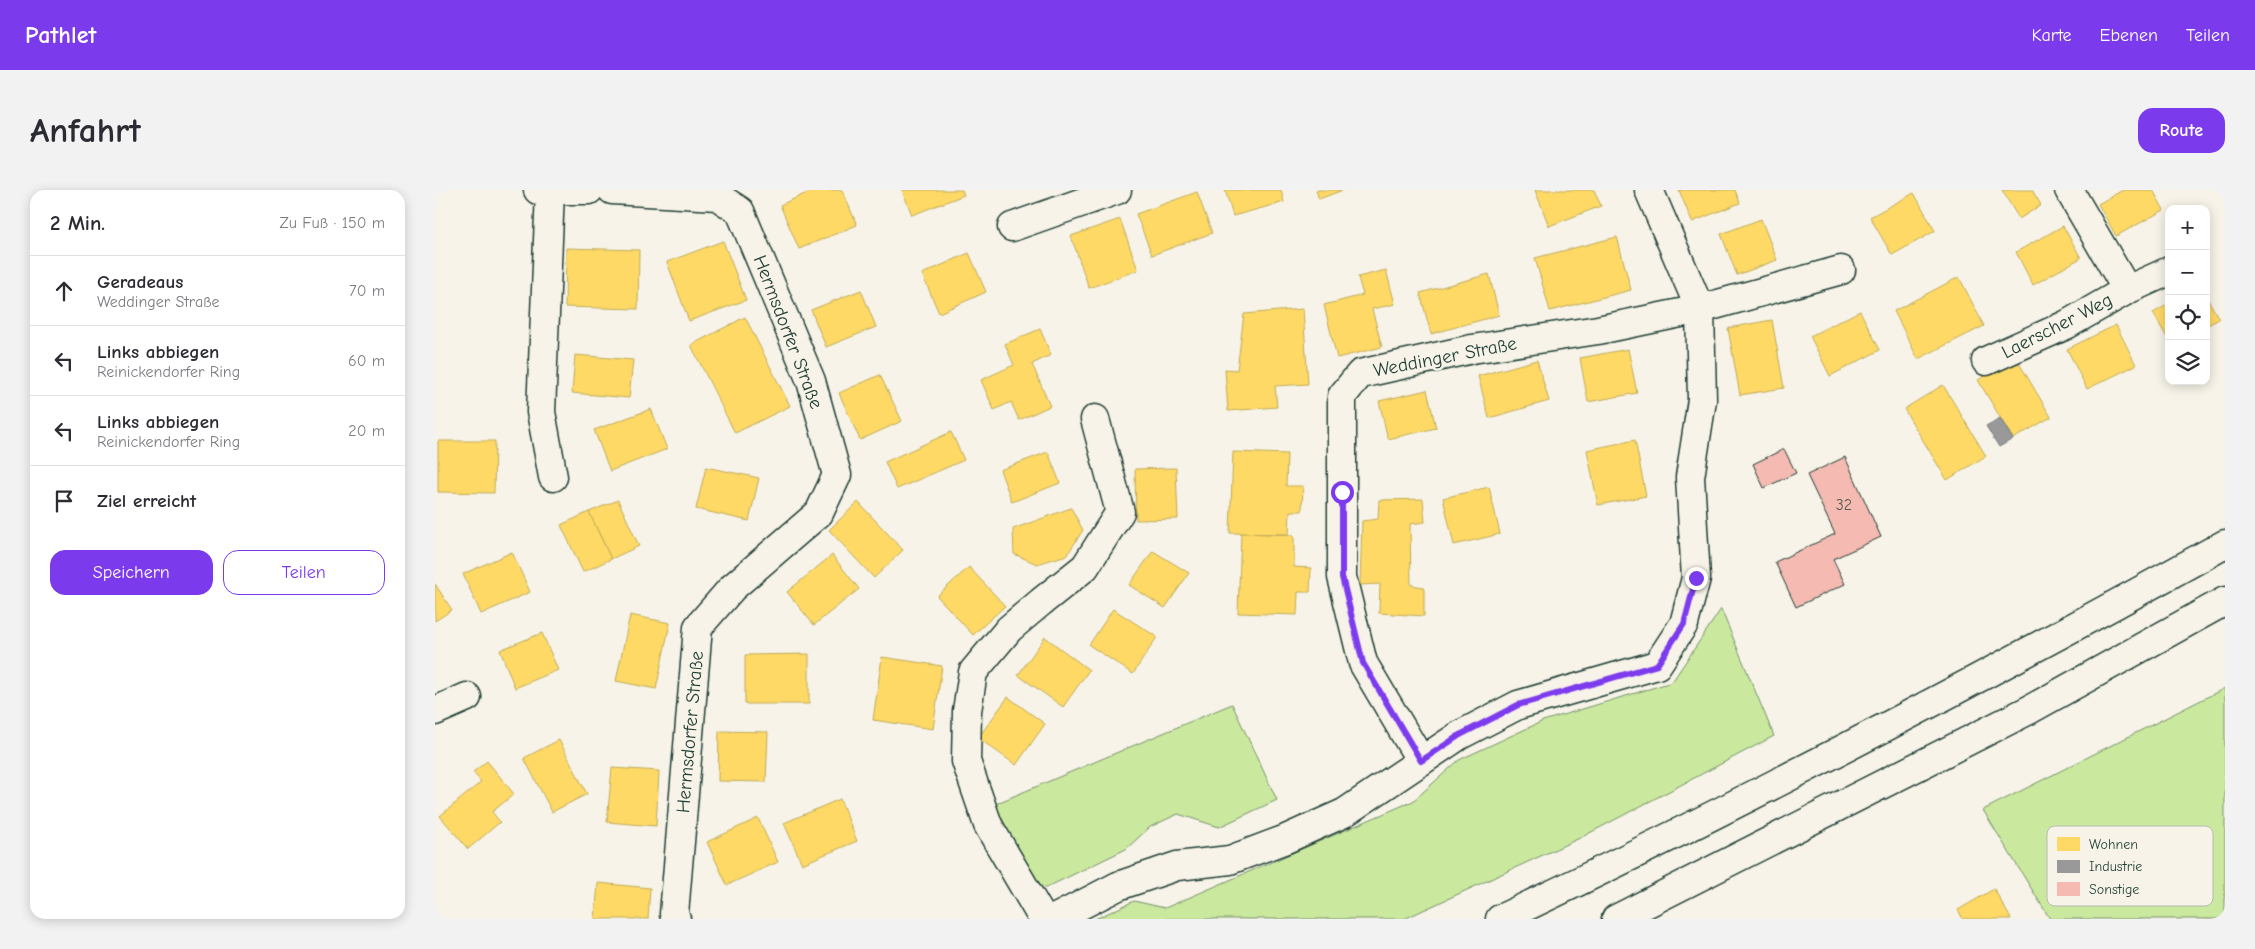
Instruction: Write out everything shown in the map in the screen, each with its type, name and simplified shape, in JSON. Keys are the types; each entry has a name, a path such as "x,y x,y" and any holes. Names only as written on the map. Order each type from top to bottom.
{"main road":[{"path":"553,476 541,412 544,190 589,190"},
{"name":"Hermsdorfer Straße","path":"612,190 717,196 740,211 811,381 837,475 819,513 732,588 699,627 674,914 677,919"},
{"path":"1012,227 1117,190"},
{"path":"1054,919 1118,886 1177,866 1230,860 1286,839 1344,813 1460,735 1518,705 1657,665 1684,624 1696,578 1690,476 1702,400 1700,309 1649,190"},
{"name":"Laerscher Weg","path":"2069,190 2127,290"},
{"name":"Weddinger Straße","path":"1421,761 1363,663 1342,577 1342,396 1360,374 1472,349 1598,330 1700,309 1841,270"},
{"name":"Laerscher Weg","path":"1986,361 2066,325 2127,290 2165,273"},
{"path":"1043,919 988,824 966,761 967,711 973,672 1009,629 1085,567 1120,512 1095,419"},
{"path":"1501,919 1612,867 1992,672 2225,544"},
{"path":"1616,919 2029,710 2225,601"},
{"path":"435,710 467,698"}],"green space":[{"path":"1721,609 1774,736 1582,837 1404,919 1095,919 1134,901 1165,908 1413,801 1459,760 1543,721 1672,682"},
{"path":"2225,688 2225,919 2050,919 1983,810"},
{"path":"1232,704 1277,800 1219,827 1178,814 1150,827 1126,849 1037,892 995,804"}],"building: Wohnen":[{"path":"814,190 842,190 857,225 799,249 780,205"},
{"path":"902,190 962,190 964,195 912,215"},
{"path":"1225,190 1281,190 1284,202 1233,216"},
{"path":"1316,190 1343,190 1319,199"},
{"path":"1535,190 1594,190 1601,206 1549,226"},
{"path":"1679,190 1735,190 1740,203 1692,222"},
{"path":"2002,190 2032,190 2041,205 2019,219"},
{"path":"2123,190 2153,190 2164,210 2116,236 2098,204"},
{"path":"1197,192 1212,233 1152,255 1136,214"},
{"path":"1914,193 1935,231 1892,255 1870,217"},
{"path":"1120,219 1138,270 1089,288 1071,236"},
{"path":"1761,219 1777,260 1737,275 1721,234"},
{"path":"2063,226 2081,258 2033,285 2016,252"},
{"path":"1617,237 1631,290 1550,311 1535,258"},
{"path":"723,241 746,300 689,321 667,262"},
{"path":"566,248 639,250 638,309 565,307"},
{"path":"969,253 986,292 939,313 922,274"},
{"path":"1386,270 1395,304 1372,309 1382,347 1337,358 1324,305 1363,295 1358,277"},
{"path":"1489,274 1499,315 1431,334 1420,293"},
{"path":"1959,277 1984,326 1918,359 1894,311"},
{"path":"861,290 876,327 826,347 811,310"},
{"path":"2210,303 2219,319 2210,324"},
{"path":"2165,306 2165,334 2153,313"},
{"path":"1303,309 1308,384 1275,386 1277,407 1228,411 1225,369 1237,370 1244,314"},
{"path":"1860,311 1880,350 1830,376 1810,336"},
{"path":"745,317 790,406 735,433 691,345"},
{"path":"1772,320 1784,388 1740,395 1728,328"},
{"path":"2116,325 2136,365 2087,389 2067,349"},
{"path":"1040,329 1051,355 1032,364 1050,406 1019,420 1011,402 994,410 981,380 1014,365 1005,344"},
{"path":"1628,349 1637,393 1588,402 1580,358"},
{"path":"575,355 633,360 629,398 572,393"},
{"path":"2016,358 2051,417 2013,439 1978,380"},
{"path":"1537,360 1549,401 1489,418 1478,376"},
{"path":"880,375 902,421 860,440 839,393"},
{"path":"1943,385 1986,456 1947,480 1904,409"},
{"path":"1427,390 1436,428 1388,439 1379,401"},
{"path":"651,409 667,449 610,471 594,430"},
{"path":"951,432 964,460 897,489 885,462"},
{"path":"1635,440 1646,496 1598,505 1587,450"},
{"path":"438,441 495,441 494,493 438,492"},
{"path":"1048,452 1060,483 1012,502 1000,470"},
{"path":"1233,452 1287,454 1286,486 1303,486 1302,511 1290,511 1289,534 1230,533"},
{"path":"706,467 759,478 749,521 696,509"},
{"path":"1176,468 1178,519 1136,520 1135,469"},
{"path":"1489,487 1500,534 1454,545 1443,498"},
{"path":"1423,499 1425,522 1410,524 1411,585 1424,587 1424,616 1379,613 1380,584 1360,585 1362,521 1378,519 1379,500"},
{"path":"618,500 639,546 611,559 589,512"},
{"path":"858,502 903,550 874,578 829,530"},
{"path":"1071,508 1083,530 1067,555 1037,564 1014,554 1013,529"},
{"path":"589,512 611,559 583,572 561,525"},
{"path":"1241,533 1294,535 1294,567 1311,568 1310,592 1298,592 1297,615 1238,613"},
{"path":"1153,551 1189,573 1165,608 1129,585"},
{"path":"512,552 530,592 481,614 463,574"},
{"path":"832,555 859,589 814,625 787,592"},
{"path":"969,567 1005,606 973,635 937,596"},
{"path":"435,584 452,610 435,621"},
{"path":"1113,609 1157,637 1133,674 1089,645"},
{"path":"630,615 670,623 656,689 616,681"},
{"path":"542,633 558,670 515,688 500,650"},
{"path":"1045,637 1089,670 1063,707 1018,675"},
{"path":"809,654 809,704 745,704 745,655"},
{"path":"882,657 942,666 933,729 873,720"},
{"path":"1008,697 1045,724 1016,765 978,738"},
{"path":"719,731 768,732 766,782 718,781"},
{"path":"559,740 587,794 552,812 524,758"},
{"path":"487,761 514,794 492,812 500,822 468,849 440,816 481,782 473,772"},
{"path":"612,768 659,771 656,826 607,822"},
{"path":"840,799 857,841 802,864 784,823"},
{"path":"758,818 778,862 727,885 707,842"},
{"path":"598,883 650,888 648,919 595,919"},
{"path":"1994,889 2011,919 1963,919 1958,910"}],"building: Industrie":[{"path":"2000,418 2013,439 1999,447 1986,426"}],"building: Sonstige":[{"path":"1784,449 1796,473 1764,488 1753,464"},
{"path":"1845,457 1881,537 1833,559 1845,584 1796,607 1775,562 1835,534 1807,475"}],"route":[{"path":"1342,492 1342,577 1363,663 1421,761 1460,735 1518,705 1657,665 1684,624 1696,578"}]}
